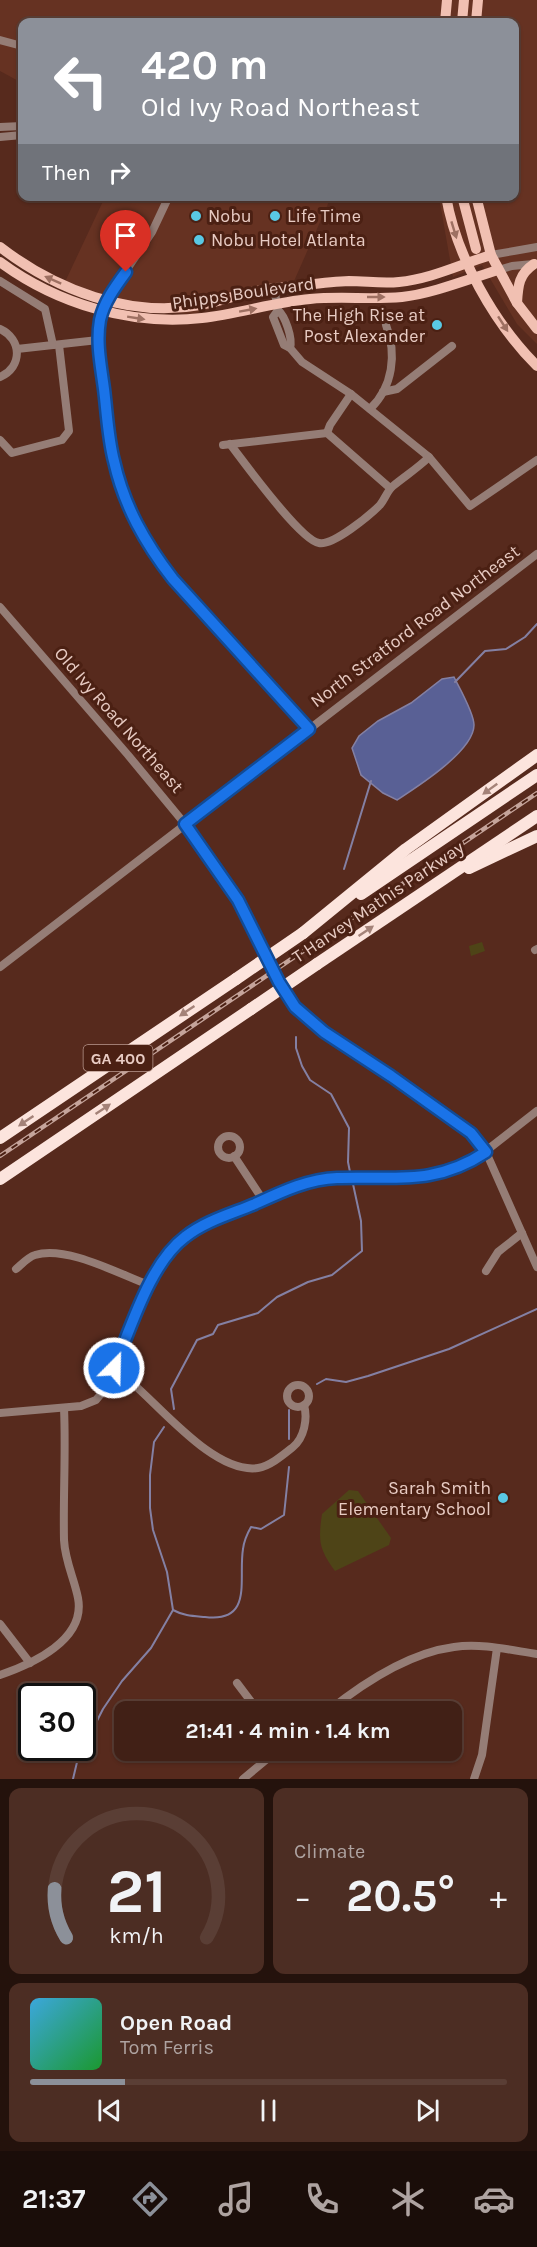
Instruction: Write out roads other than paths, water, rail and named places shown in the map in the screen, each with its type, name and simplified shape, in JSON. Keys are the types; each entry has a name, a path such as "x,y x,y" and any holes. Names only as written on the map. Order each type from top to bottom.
{"highway":[{"path":"303,933 399,854 537,755"},
{"name":"T Harvey Mathis Parkway","path":"0,1138 537,775"},
{"name":"T Harvey Mathis Parkway","path":"0,1179 537,816"},
{"path":"443,879 537,836"}],"main road":[{"path":"445,18 447,0"},
{"path":"462,18 464,0"},
{"path":"476,18 478,0"},
{"path":"447,201 453,232 474,278 508,331 537,366"},
{"path":"463,201 476,249"},
{"path":"477,201 491,255 517,303 537,329"},
{"name":"Phipps Boulevard","path":"0,247 36,273 106,306 134,318 169,320 204,318 277,308 309,299 402,297 423,293 498,270"},
{"path":"466,262 476,249"},
{"path":"476,249 491,255"},
{"name":"Phipps Boulevard","path":"0,262 31,283 62,297 106,306 173,308 274,288 350,281 400,282 422,278 491,255"},
{"path":"517,303 519,281 525,270 536,264"}],"street":[{"path":"0,40 18,45"},
{"path":"0,127 18,126"},
{"path":"0,137 18,135"},
{"path":"167,201 152,231 106,306 98,340 114,461 124,497 155,556 173,579 309,729"},
{"path":"491,255 537,247"},
{"path":"498,270 536,264"},
{"path":"0,281 45,309 56,345 69,431 62,440 12,453 0,440"},
{"path":"274,288 277,308 273,317 284,345 290,348 302,362 351,394 429,457 470,506 537,460"},
{"path":"370,409 379,401 389,380 393,351 386,325"},
{"path":"0,329 12,338 17,349 16,363 13,368 0,377"},
{"path":"17,349 98,340"},
{"path":"383,392 397,389 452,346"},
{"path":"327,434 330,425 351,394"},
{"path":"390,488 327,434 227,444 282,512 313,541 320,544 332,542 380,505 390,488 429,457"},
{"name":"North Stratford Road Northeast","path":"0,967 537,554"},
{"name":"Old Ivy Road Northeast","path":"0,608 185,824 238,900 279,982 295,1007 324,1032 471,1133 486,1152 537,1267"},
{"path":"0,1413 81,1406 96,1400 103,1393 149,1286 167,1254 183,1237 204,1225 290,1189 322,1180 434,1176 460,1168 486,1152 537,1111"},
{"path":"234,1156 263,1200"},
{"path":"486,1271 498,1252 522,1233"},
{"path":"16,1269 32,1256 47,1252 69,1254 149,1286"},
{"path":"114,1368 128,1377 179,1427 217,1458 242,1467 260,1468 282,1457 298,1443 302,1435 306,1413 304,1405"},
{"path":"0,1675 30,1663 55,1649 72,1627 78,1609 78,1598 68,1569 64,1545 64,1408"},
{"path":"0,1624 30,1663"},
{"path":"343,1701 379,1677 408,1662 454,1647 475,1646 537,1654"},
{"path":"474,1779 482,1755 497,1648"},
{"path":"237,1683 251,1701"},
{"path":"243,1779 265,1761"}],"water":[{"path":"454,677 472,714 474,725 472,735 455,757 397,800 383,793 361,775 352,748 359,736 378,721 411,703 442,679"}],"waterway":[{"path":"455,682 485,651 506,649 525,637 537,624"},
{"path":"344,869 371,781"},
{"path":"296,1037 296,1048 310,1080 331,1094 349,1128 350,1172"},
{"path":"174,1409 171,1389 197,1340 213,1334 218,1325 258,1313 277,1297 308,1282 332,1275 362,1251 361,1221 353,1184"},
{"path":"317,1384 326,1379 346,1382 449,1349 537,1309"},
{"path":"289,1410 289,1439"},
{"path":"73,1779 78,1758 103,1709 122,1681 151,1648 173,1610 167,1572 153,1530 150,1508 150,1475 154,1442 164,1427"},
{"path":"173,1610 189,1615 220,1617 231,1613 237,1606 242,1585 243,1549 246,1538 251,1527 261,1529 284,1515 289,1467"}],"railway":[{"path":"0,1156 537,793"}],"place":[{"name":"Nobu","path":"196,216"},
{"name":"Life Time","path":"275,216"},
{"name":"Nobu Hotel Atlanta","path":"199,240"},
{"name":"The High Rise at Post Alexander","path":"437,325"},
{"name":"Sarah Smith Elementary School","path":"503,1498"}]}
